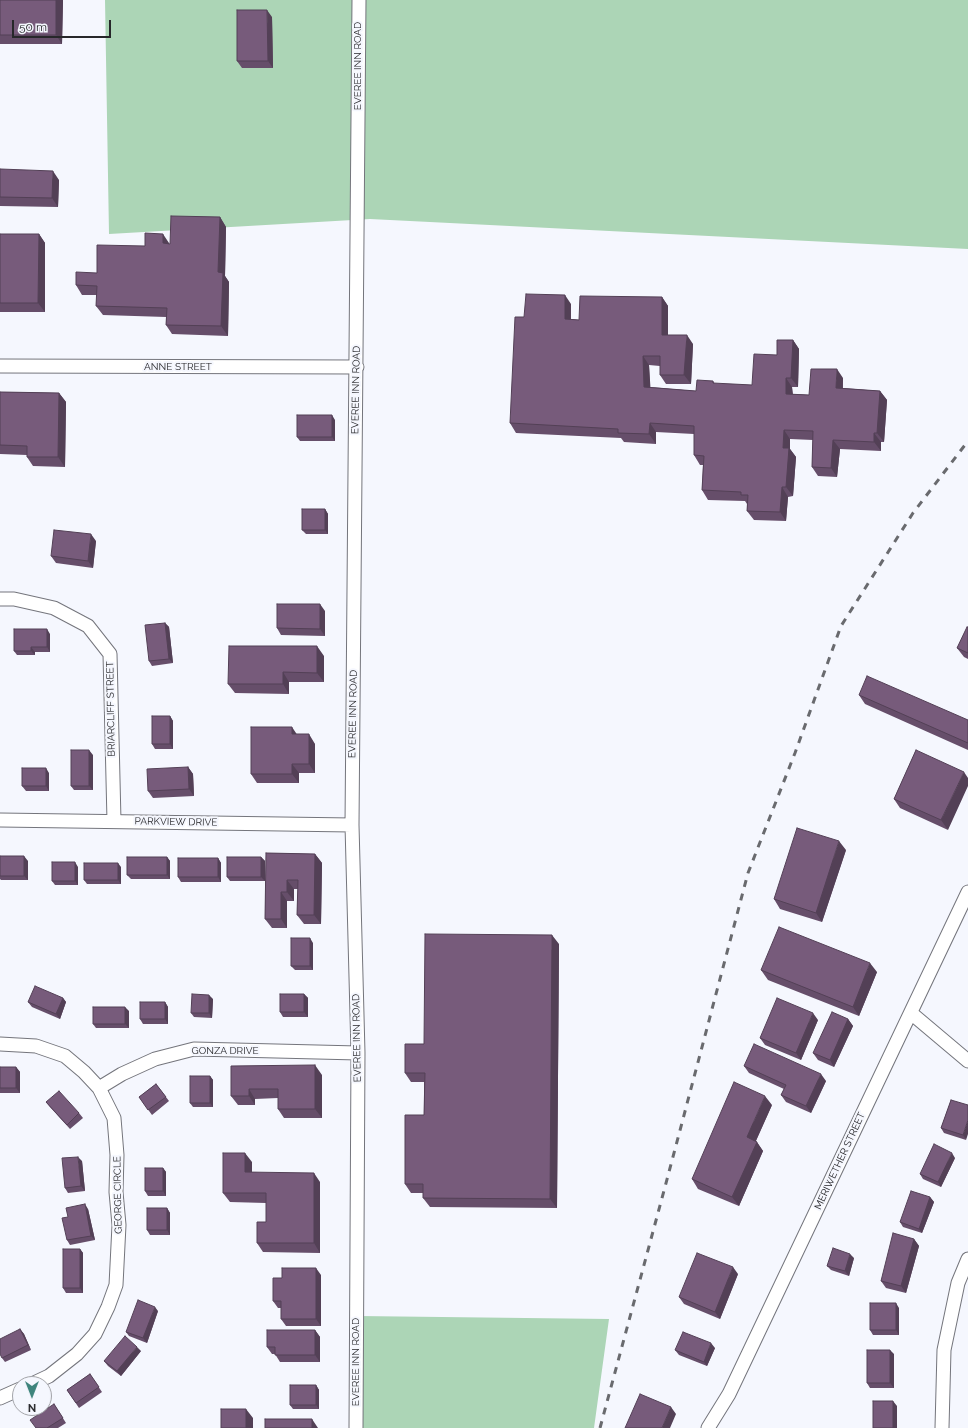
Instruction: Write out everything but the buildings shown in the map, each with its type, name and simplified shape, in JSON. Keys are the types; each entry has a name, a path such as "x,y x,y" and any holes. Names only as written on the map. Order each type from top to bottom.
{"street":[{"name":"EVEREE INN ROAD","path":"356,1428 358,1053 352,825 359,0"},
{"name":"ANNE STREET","path":"0,366 356,367"},
{"name":"BRIARCLIFF STREET","path":"0,599 14,599 54,608 88,626 110,654 114,821"},
{"name":"PARKVIEW DRIVE","path":"0,820 352,825"},
{"name":"MERIWETHER STREET","path":"708,1428 729,1394 968,892"},
{"path":"911,1013 968,1061"},
{"name":"GEORGE CIRCLE","path":"0,1044 36,1046 65,1056 84,1072 99,1088 114,1118 117,1155 116,1192 119,1225 116,1285 108,1308 95,1334 77,1354 49,1376"},
{"name":"GONZA DRIVE","path":"99,1088 122,1074 155,1059 194,1049 358,1053"},
{"path":"942,1428 944,1350 958,1283 968,1259"},
{"path":"0,1398 12,1393"}],"green space":[{"path":"105,0 968,0 968,249 370,219 109,234"},
{"path":"358,1316 609,1319 594,1428 358,1428"}],"railway":[{"path":"600,1428 748,873 795,753 841,626 913,513 968,441"}]}
